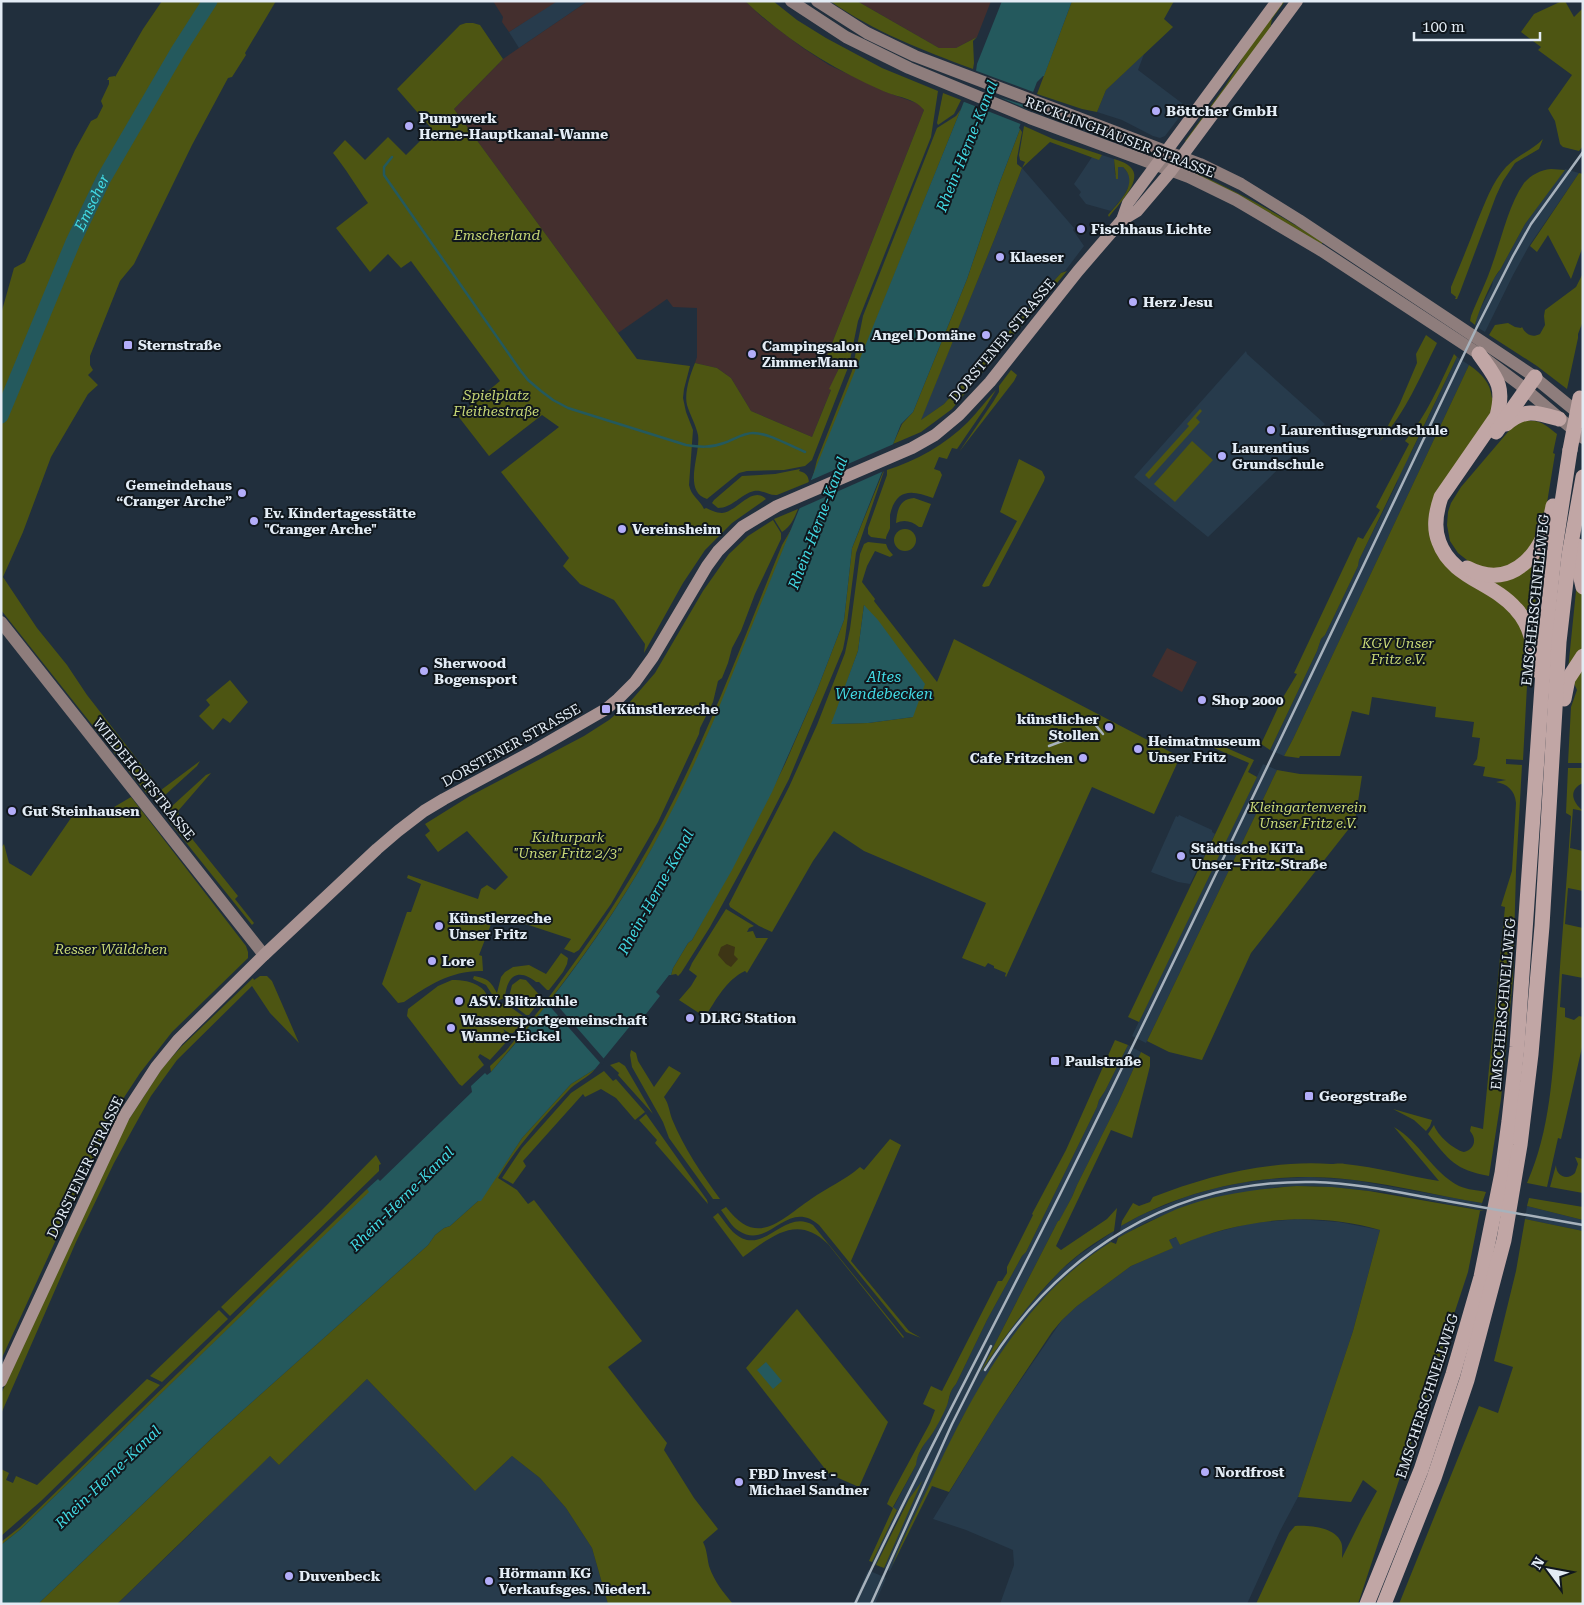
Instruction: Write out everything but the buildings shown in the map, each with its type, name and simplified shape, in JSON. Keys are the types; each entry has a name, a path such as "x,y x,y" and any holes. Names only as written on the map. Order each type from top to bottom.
{"highway":[{"path":"1479,354 1500,387 1501,402 1497,423 1448,485 1441,497 1436,511 1437,537 1441,549 1458,570 1497,592 1517,610 1527,625 1534,644 1535,683 1541,703"},
{"path":"1528,381 1512,392 1497,423 1453,488 1442,512 1442,536 1450,553 1464,566 1485,574 1502,574 1518,568 1532,556 1547,528 1552,514 1558,475 1570,450"},
{"name":"EMSCHERSCHNELLWEG","path":"1367,1604 1421,1470 1454,1374 1474,1302 1490,1233 1508,1129 1517,1047 1545,642 1554,555 1581,393"},
{"path":"1497,423 1522,413 1530,412 1559,418"},
{"name":"EMSCHERSCHNELLWEG","path":"1384,1604 1434,1478 1468,1380 1504,1240 1520,1145 1531,1054 1542,926 1559,642 1569,555 1583,477"},
{"path":"1583,513 1578,548 1578,565 1583,587"},
{"path":"1552,743 1561,724 1568,679 1583,656"}],"main road":[{"name":"RECKLINGHAUSER STRASSE","path":"791,1 846,37 877,54 1030,118 1171,171 1218,191 1280,224 1479,354 1528,381"},
{"name":"RECKLINGHAUSER STRASSE","path":"817,1 852,25 883,42 915,56 1167,151 1227,176 1283,210 1528,381"},
{"name":"DORSTENER STRASSE","path":"1122,220 1128,203 1277,1"},
{"name":"DORSTENER STRASSE","path":"1,1381 98,1169 132,1102 156,1067 178,1040 264,955 377,849 424,812 606,709 618,699 635,682 653,657 707,566 731,537 754,519 772,509 912,448 935,435 959,416 990,382 1078,271 1122,220 1137,211 1171,171 1297,1"},
{"path":"1528,381 1583,417"},
{"path":"1528,381 1559,418 1583,438"},
{"name":"WIEDEHOPFSTRASSE","path":"1,622 264,955"}],"shaded area":[{"path":"493,1 556,2 509,32 502,22 503,17"},
{"path":"556,1 588,1 519,48 509,32"},
{"path":"588,1 745,1 762,17 829,65 886,92 919,104 924,110 825,361 843,359 812,437 751,411 731,378 717,368 695,363 697,357 697,308 673,307 667,299 618,333 454,109 503,59"},
{"path":"857,1 991,1 977,37 956,48 939,48"},
{"path":"1144,54 1138,70 1187,107 1165,136 1160,138 1122,120 1097,112 1106,90"},
{"path":"1102,155 1114,159 1115,174 1118,179 1118,167 1123,167 1130,179 1130,184 1123,197 1111,211 1086,204 1079,195 1081,192 1074,184 1092,157 1099,159"},
{"path":"1022,168 1074,228 1073,230 1084,246 1065,271 1061,273 944,404 920,421 994,240"},
{"path":"1565,169 1579,173 1529,246 1485,332 1475,326 1476,317 1492,286 1493,280 1525,224"},
{"name":"Laurentius Grundschule","path":"1246,351 1247,354 1325,424 1208,537 1134,477"},
{"path":"1457,357 1469,365 1293,739 1284,756 1270,750 1321,639 1325,635 1397,483 1398,477"},
{"path":"1167,648 1197,662 1182,692 1152,676"},
{"path":"1263,764 1277,770 1146,1043 1132,1036"},
{"name":"Städtische KiTa Unser–Fritz-Straße","path":"1179,815 1212,830 1215,834 1190,884 1178,882 1151,872 1176,816 1178,817"},
{"path":"1128,1045 1141,1052 1072,1197 983,1367 1021,1314 1062,1269 1114,1231 1111,1242 1073,1270 1040,1302 1025,1320 1002,1352 961,1420 890,1571 884,1568 920,1484 894,1526 876,1565 872,1562 897,1510 893,1508 916,1465 916,1459 931,1436 948,1402 951,1391 987,1320 1026,1252 1099,1100"},
{"path":"1310,1177 1354,1180 1482,1203 1480,1210 1383,1192 1315,1186 1278,1187 1226,1196 1191,1205 1147,1222 1118,1238 1121,1226 1143,1214 1188,1196 1246,1182"},
{"path":"1527,1206 1583,1220 1583,1231 1525,1219"},
{"path":"1298,1219 1339,1222 1380,1230 1353,1331 1298,1497 1280,1531 1247,1604 1000,1604 1014,1565 1013,1550 966,1530 933,1519 996,1416 1062,1320 1077,1306 1131,1266 1172,1248 1169,1240 1177,1237 1180,1245 1197,1237 1251,1223"},
{"path":"367,1379 475,1491 512,1456 540,1478 566,1508 592,1548 608,1604 117,1604 257,1467 270,1456 279,1465"},
{"path":"868,1570 886,1578 875,1604 853,1604"}],"green space":[{"path":"162,1 276,1 245,53 246,55 232,77 228,78 192,145 134,264 120,281 90,356 90,365 93,370 88,375 98,385 88,394 51,457 23,532 3,577 37,628 161,790 200,761 164,796 154,798 147,794 1,610 1,314 14,268 25,262 75,150 91,121 97,118 103,106 101,101 109,84 109,80 107,80 109,77 115,77"},
{"path":"745,1 773,1 797,20 826,38 882,68 938,91 931,137 858,321 849,365 812,460 805,466 784,470 739,473 707,499 700,495 695,488 694,471 698,435 686,400 688,384 695,363 717,368 731,378 751,411 812,437 831,390 829,389 843,360 825,361 924,110 910,100 883,91 827,63 776,28"},
{"path":"830,1 857,1 939,48 956,48 977,37 973,41 973,69 882,31"},
{"path":"1072,1 1174,1 1164,19 1173,27 1106,90 1097,112 1037,94"},
{"path":"1283,1 1285,1 1272,19 1270,29 1188,142 1185,141 1226,85 1246,52"},
{"path":"1565,1 1574,17 1583,8 1583,146 1579,151 1563,147 1560,144 1555,121 1548,109 1572,75 1538,50 1541,47 1521,32 1534,14"},
{"path":"466,23 480,25 503,59 454,109 637,359 690,366 683,398 693,430 689,485 692,492 704,509 720,513 728,512 755,495 766,499 732,523 705,550 683,583 644,653 645,644 614,600 580,584 563,566 569,558 501,472 559,427 542,415 489,456 458,416 500,381 411,261 401,268 388,254 370,272 336,228 368,203 333,153 345,140 365,160 388,137 406,155 432,129 397,89 460,25"},
{"path":"943,93 961,100 954,114 938,125 937,123"},
{"path":"961,109 812,480 817,460 852,371 863,316 937,128 956,116"},
{"path":"1024,126 1053,139 1102,155 1099,160 1050,142 1022,168 1025,162 1020,160 1019,155"},
{"path":"1020,129 1022,132 1017,164 1022,168 921,420 944,404 1061,273 1067,271 952,409 921,432 893,444 902,424 913,412 967,279"},
{"path":"1543,139 1539,149 1515,163 1503,181 1460,292 1457,299 1455,299 1456,297 1451,293 1451,287 1493,186 1510,163"},
{"path":"1114,159 1124,162 1132,169 1134,180 1127,194 1109,217 1108,215 1129,186 1128,173 1123,167 1118,167 1118,179 1116,179"},
{"path":"1551,169 1565,170 1525,224 1490,287 1475,325 1470,321 1471,316 1491,269 1514,201 1524,183 1539,172"},
{"path":"1196,173 1261,205 1323,242 1321,245 1195,175"},
{"path":"1579,173 1583,174 1583,246 1571,279 1548,235 1537,252 1530,246"},
{"path":"1583,273 1583,321 1578,334 1567,389 1537,366 1489,335 1495,325 1508,323 1515,327 1522,327 1530,335 1540,334 1545,325 1545,310 1576,287"},
{"path":"1426,335 1437,343 1405,406 1380,441 1400,403 1417,363 1416,354"},
{"path":"1454,354 1457,357 1325,635 1321,639 1270,750 1261,744 1282,699 1297,674 1294,673 1358,537 1363,539 1380,510 1376,507 1409,444 1405,441 1426,410"},
{"name":"KGV Unser Fritz e.V.","path":"1469,365 1487,383 1492,398 1495,398 1494,407 1430,530 1490,596 1507,609 1520,625 1526,646 1528,667 1523,760 1506,759 1506,764 1522,765 1516,871 1513,978 1501,1099 1489,1176 1477,1174 1460,1167 1442,1151 1428,1134 1434,1125 1446,1142 1464,1152 1471,1149 1474,1143 1474,1137 1470,1131 1471,1126 1483,1129 1505,907 1501,906 1512,871 1516,803 1514,795 1507,786 1496,782 1506,780 1483,776 1485,767 1473,765 1477,759 1480,738 1472,737 1474,722 1435,717 1436,707 1372,697 1369,715 1352,711 1340,756 1300,756 1299,758 1284,756"},
{"path":"1011,370 1017,375 1014,381 959,452 993,402 999,392 999,386"},
{"path":"996,390 957,449 952,448 947,459 939,457 934,469 940,471 942,475 933,498 918,493 906,493 901,496 893,506 890,515 890,528 886,539 871,537 868,534 868,528 887,475 887,470 920,457 950,438 968,422"},
{"path":"1200,409 1202,411 1196,418 1200,422 1149,479 1145,475 1189,426 1187,424"},
{"path":"1525,419 1526,421 1535,421 1543,424 1557,434 1546,509 1542,523 1531,548 1511,565 1493,569 1472,564 1458,553 1450,541 1447,525 1451,503 1461,487 1513,426"},
{"path":"1192,441 1213,460 1175,502 1154,484"},
{"path":"1019,459 1042,471 1045,477 1044,481 989,586 984,587 982,586 1017,521 1000,512"},
{"path":"800,469 799,471 807,476 809,482 777,495 754,491 728,506 718,508 712,503 742,476 775,474"},
{"path":"884,471 856,553 843,649 789,779 710,927 681,973 678,976 676,974 671,975 673,968 688,943 692,940 748,838 785,764 817,690 844,620 852,548"},
{"path":"914,498 931,504 922,527 908,521 896,523 898,510 902,503"},
{"path":"798,509 792,522 782,532 774,519"},
{"name":"Kulturpark \"Unser Fritz 2/3\"","path":"773,520 781,533 781,539 732,648 722,678 718,681 713,702 699,734 658,822 611,904 579,950 574,953 564,949 571,939 495,914 479,955 482,956 483,971 472,971 451,976 432,984 404,1002 398,1003 382,984 407,912 411,912 421,884 407,878 408,875 478,899 481,889 487,885 495,890 508,877 467,831 438,852 425,835 430,831 425,824 470,796 584,736 609,720 629,703 655,673 703,591 729,554 748,536"},
{"path":"792,528 718,713 667,821 613,913 551,999 549,997 580,955 623,890 662,823 711,720 782,545"},
{"path":"905,529 913,532 916,540 913,548 905,551 897,548 894,540 897,532"},
{"path":"868,542 886,544 893,555 890,557 875,551 867,566 862,582 875,599 874,601 937,682 954,639 1180,757 1154,814 1092,787 1006,977 1006,973 988,963 985,967 962,958 986,903 864,851 834,831 813,861 772,932 759,926 730,907 729,904 789,787 817,725 845,653 860,554 864,544","holes":["864,605 913,717 868,723 832,724 858,651"]},
{"path":"1545,544 1539,597 1536,597 1535,608 1538,609 1535,633 1476,576 1493,578"},
{"path":"1583,560 1583,783 1575,789 1573,796 1576,804 1583,811 1573,809 1570,848 1583,851 1583,891 1568,888 1565,924 1583,928 1583,978 1562,974 1560,1007 1565,1008 1565,1017 1574,1020 1579,1016 1583,1017 1583,1043 1561,1139 1558,1138 1547,1187 1527,1183 1541,1142 1550,1098 1571,816 1566,813 1568,768 1582,768 1582,763 1568,763 1571,707 1577,690 1568,670 1577,581"},
{"path":"230,680 248,702 230,723 223,718 213,730 199,716 210,705 206,700"},
{"path":"1211,741 1254,760 1248,772 1257,777 1139,1022 1128,1017 1249,763 1207,745"},
{"name":"Kleingartenverein Unser Fritz e.V.","path":"1277,770 1300,774 1362,776 1355,821 1251,953 1202,1060 1169,1052 1147,1041"},
{"path":"211,773 178,811 181,825 238,896 235,899 254,923 252,925 168,820 168,813 171,807 206,775"},
{"name":"Resser Wäldchen","path":"131,797 246,946 248,958 172,1032 140,1073 121,1102 1,1360 1,848 4,844 9,863 31,876 71,818 77,806 99,816"},
{"path":"726,909 754,926 749,928 747,932 753,931 756,938 768,938 747,973 745,971 738,975 727,985 705,1017 679,1000 697,976 689,970 692,963"},
{"path":"561,953 568,958 567,964 549,990 529,977 518,975 509,982 504,998 500,1000 495,999 486,985 473,979 474,976 483,978 492,985 497,993 501,977 513,967 529,965 546,974"},
{"path":"260,976 267,976 272,981 299,1043 270,1013 252,986 177,1060 151,1096 114,1163 76,1242 1,1414 1,1394 124,1127 163,1067 181,1047 253,978 254,980"},
{"path":"520,979 526,980 542,998 529,1015 526,1015 508,1001 512,985"},
{"path":"452,980 474,983 483,990 492,1003 499,1005 505,1003 523,1016 525,1020 513,1033 503,1029 509,1039 490,1060 480,1054 478,1057 484,1065 462,1086 407,1016 408,1009 438,986"},
{"path":"546,1002 548,1004 491,1072 490,1066 505,1052"},
{"path":"1115,1040 1128,1045 1099,1100 1026,1252 987,1320 951,1391 940,1420 921,1450 916,1465 893,1507 897,1510 872,1562 869,1561 893,1508 887,1504 890,1497 930,1423 935,1410 923,1404 931,1386 942,1391 998,1281 1002,1281 1007,1273 1007,1267 1032,1214 1066,1150"},
{"path":"631,1050 636,1053 638,1061 654,1087 669,1066 681,1073 664,1097 687,1150 720,1199 713,1199 669,1138 663,1122 632,1067"},
{"path":"1141,1052 1150,1057 1150,1066 1132,1138 1111,1130 1056,1246 1061,1250 1107,1219 1117,1208 1114,1231 1079,1254 1050,1282 1018,1319 980,1373 1072,1197"},
{"path":"619,1062 625,1066 653,1114 610,1065"},
{"path":"595,1069 571,1088 549,1111 505,1166 498,1178 517,1190 528,1204 534,1200 642,1341 608,1367 667,1443 664,1450 694,1498 718,1529 703,1542 713,1577 733,1604 608,1604 592,1548 566,1508 540,1478 512,1456 475,1491 367,1379 279,1465 270,1456 117,1604 38,1604 214,1436 428,1245 435,1235 450,1226 480,1201 522,1138 571,1084"},
{"path":"604,1071 613,1081 616,1079 645,1112 635,1120 616,1098 601,1089 585,1097 583,1094 523,1161 526,1166 513,1184 502,1178 522,1148 571,1093"},
{"path":"1393,1109 1432,1120 1430,1126 1426,1131 1414,1120"},
{"path":"646,1114 708,1204 655,1143 657,1140 639,1120"},
{"path":"1394,1127 1403,1133 1450,1180 1462,1187 1486,1192 1482,1203 1370,1182 1324,1177 1294,1177 1234,1184 1204,1191 1148,1212 1121,1226 1133,1203 1139,1206 1150,1202 1153,1197 1196,1182 1263,1167 1308,1163 1343,1164 1369,1167 1439,1181"},
{"path":"890,1139 901,1145 851,1261 909,1331 921,1338 906,1332 819,1225 808,1218 797,1217 760,1235 750,1235 736,1229 721,1210 726,1207 737,1219 748,1226 768,1227 860,1167 864,1170"},
{"path":"376,1155 381,1164 379,1165 379,1171 230,1316 221,1307"},
{"path":"1575,1157 1583,1159 1583,1193 1550,1187 1556,1165 1556,1169 1562,1176 1569,1177 1575,1173 1578,1164"},
{"path":"1297,1186 1369,1191 1484,1211 1480,1211 1468,1272 1358,1604 1256,1604 1289,1533 1295,1526 1321,1528 1333,1533 1342,1544 1342,1558 1377,1491 1363,1480 1351,1502 1298,1497 1353,1331 1380,1230 1356,1224 1330,1221 1305,1219 1253,1223 1203,1236 1180,1245 1176,1237 1169,1240 1173,1248 1131,1266 1077,1306 1052,1332 996,1416 949,1492 932,1486 892,1566 904,1537 980,1385 1001,1352 1050,1291 1079,1265 1111,1242 1116,1244 1118,1238 1177,1209 1236,1193"},
{"path":"367,1189 370,1192 21,1529 1,1545 1,1542 20,1527"},
{"path":"1529,1198 1583,1207 1583,1220 1527,1206"},
{"path":"718,1213 733,1232 744,1239 754,1240 764,1237 792,1222 802,1221 813,1225 904,1337 828,1244 817,1235 806,1230 784,1231 743,1257 713,1217"},
{"path":"1525,1219 1583,1231 1583,1604 1399,1604 1479,1406 1498,1413 1513,1367 1494,1361 1516,1271"},
{"path":"797,1309 888,1422 859,1487 829,1474 746,1368"},
{"path":"219,1310 228,1319 162,1382 150,1376"},
{"path":"147,1379 160,1385 41,1501 1,1536 1,1469 9,1473 6,1480 13,1483 16,1476 37,1485"},
{"path":"922,1481 884,1568 876,1565 909,1499"}],"sand":[{"path":"727,944 735,947 734,955 738,959 731,967 718,955 721,947"}],"water":[{"name":"Rhein-Herne-Kanal","path":"1002,1 1072,1 1044,76 1037,82 1019,128 967,279 913,412 901,424 852,548 844,620 817,690 772,792 732,870 692,940 688,943 673,968 671,975 656,992 660,996 639,1023 635,1020 595,1069 571,1084 522,1138 481,1201 478,1201 450,1226 435,1235 428,1245 214,1436 38,1604 1,1604 1,1545 21,1529 369,1192 367,1189 378,1179 380,1181 472,1092 471,1086 485,1073 487,1075 491,1072 557,992 578,964 635,878 669,817 713,722 961,109"},
{"name":"Altes Wendebecken","path":"864,605 878,620 925,684 913,717 868,723 831,724 858,651"},
{"path":"766,1362 782,1381 773,1389 757,1370"}],"pier":[{"path":"974,70 1036,93 1030,107 999,97 1029,110 1023,125 962,101"},
{"path":"896,443 886,470 798,509 809,481"},
{"path":"550,997 605,1060 602,1065 546,1002"}],"waterway":[{"name":"Emscher","path":"1,416 73,242 104,178 178,51 210,1"},
{"path":"392,157 384,167 384,175 520,370 528,380 553,400 568,408 686,445 714,446 753,433 773,437 805,452"}],"railway":[{"path":"855,1604 1124,1065 1477,327 1531,224 1583,152"},
{"path":"1094,723 1103,734"},
{"path":"1049,746 1081,734"},
{"path":"985,1370 1014,1328 1047,1290 1084,1258 1124,1231 1167,1209 1213,1194 1262,1184 1329,1183 1387,1190 1583,1225"},
{"path":"871,1604 952,1424 991,1346"}],"place":[{"name":"Böttcher GmbH","path":"1156,111"},
{"name":"Pumpwerk Herne-Hauptkanal-Wanne","path":"409,126"},
{"name":"Fischhaus Lichte","path":"1081,229"},
{"name":"Klaeser","path":"1000,257"},
{"name":"Herz Jesu","path":"1133,302"},
{"name":"Angel Domäne","path":"986,335"},
{"name":"Sternstraße","path":"128,345"},
{"name":"Campingsalon ZimmerMann","path":"752,354"},
{"name":"Laurentiusgrundschule","path":"1271,430"},
{"name":"Laurentius Grundschule","path":"1222,456"},
{"name":"Gemeindehaus “Cranger Arche”","path":"242,493"},
{"name":"Ev. Kindertagesstätte \"Cranger Arche\"","path":"254,521"},
{"name":"Vereinsheim","path":"622,529"},
{"name":"Sherwood Bogensport","path":"424,671"},
{"name":"Shop 2000","path":"1202,700"},
{"name":"Künstlerzeche","path":"606,709"},
{"name":"künstlicher Stollen","path":"1109,727"},
{"name":"Heimatmuseum Unser Fritz","path":"1138,749"},
{"name":"Cafe Fritzchen","path":"1083,758"},
{"name":"Gut Steinhausen","path":"12,811"},
{"name":"Städtische KiTa Unser–Fritz-Straße","path":"1181,856"},
{"name":"Künstlerzeche Unser Fritz","path":"439,926"},
{"name":"Lore","path":"432,961"},
{"name":"ASV. Blitzkuhle","path":"459,1001"},
{"name":"DLRG Station","path":"690,1018"},
{"name":"Wassersportgemeinschaft Wanne-Eickel","path":"451,1028"},
{"name":"Paulstraße","path":"1055,1061"},
{"name":"Georgstraße","path":"1309,1096"},
{"name":"Nordfrost","path":"1205,1472"},
{"name":"FBD Invest - Michael Sandner","path":"739,1482"},
{"name":"Duvenbeck","path":"289,1576"},
{"name":"Hörmann KG Verkaufsges. Niederl.","path":"489,1581"}],"park label":[{"name":"Emscherland","path":"497,235"},
{"name":"Spielplatz Fleithestraße","path":"496,404"}]}
